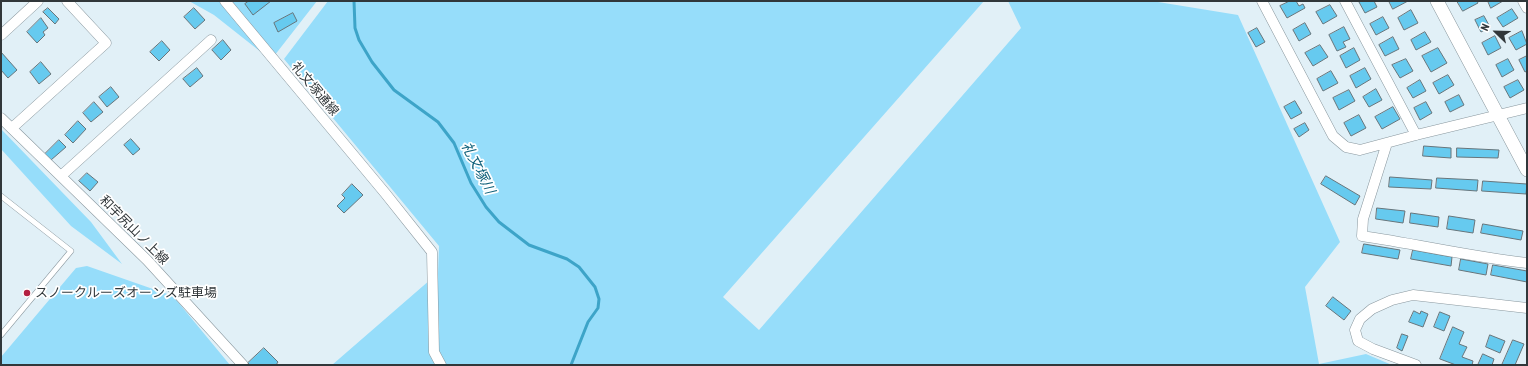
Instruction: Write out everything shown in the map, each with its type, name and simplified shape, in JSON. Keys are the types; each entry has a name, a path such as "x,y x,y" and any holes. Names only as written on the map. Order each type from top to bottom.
{"street":[{"path":"1,35 38,1"},
{"path":"12,128 106,43 67,1"},
{"name":"礼文塚通線","path":"225,1 385,193 432,252 434,352 441,365"},
{"path":"1262,1 1333,136 1346,147 1360,150 1416,134 1499,116 1527,108"},
{"path":"1345,1 1416,134"},
{"path":"1437,1 1527,170"},
{"path":"1523,1 1527,8"},
{"path":"61,176 211,40"},
{"name":"和宇尻山ノ上線","path":"1,118 147,260 243,365"},
{"path":"1387,143 1363,219 1362,236 1423,245 1499,260 1527,263"},
{"path":"1416,365 1373,349 1358,341 1355,330 1360,318 1372,309 1392,300 1413,295 1527,308"}],"lane":[{"path":"1,196 71,251 1,335"}],"shaded area":[{"path":"189,1 317,1 271,60 214,15"},
{"path":"328,1 984,1 723,297 759,330 1021,28 1008,1 1152,1 1238,15 1340,242 1305,287 1319,364 1366,354 1392,365 332,365 438,273 439,246 284,59"},
{"path":"1,129 91,222 122,264 71,226 1,149"},
{"path":"87,266 173,296 230,365 1,365 1,357 76,268"}],"building":[{"path":"249,1 271,1 253,15 245,4"},
{"path":"1290,1 1296,1 1299,6 1303,4 1305,8 1287,18 1280,6"},
{"path":"1374,1 1377,7 1365,13 1359,2"},
{"path":"1389,1 1408,1 1393,9"},
{"path":"1457,1 1477,1 1478,3 1463,11"},
{"path":"1488,1 1503,1 1491,8"},
{"path":"1330,5 1337,16 1323,24 1316,12"},
{"path":"48,8 59,19 55,24 43,12"},
{"path":"194,8 205,20 195,29 184,17"},
{"path":"1512,9 1518,18 1503,27 1497,18"},
{"path":"1411,10 1418,23 1404,30 1398,18"},
{"path":"293,13 297,21 278,32 274,23"},
{"path":"1484,16 1490,27 1481,32 1475,20"},
{"path":"1383,17 1389,28 1376,35 1370,24"},
{"path":"41,18 48,28 43,32 45,35 37,43 27,32"},
{"path":"1305,23 1311,34 1299,41 1293,30"},
{"path":"1344,27 1350,39 1343,42 1346,47 1337,51 1329,35"},
{"path":"1257,28 1265,42 1256,47 1248,33"},
{"path":"1522,31 1527,44 1516,50 1509,38"},
{"path":"1425,32 1431,42 1416,50 1411,40"},
{"path":"1495,36 1501,48 1488,55 1482,43"},
{"path":"1393,37 1399,49 1385,56 1379,45"},
{"path":"223,40 231,50 221,60 212,50"},
{"path":"162,41 170,50 159,61 150,52"},
{"path":"1320,45 1328,57 1313,66 1305,53"},
{"path":"1354,48 1360,60 1346,68 1340,56"},
{"path":"1438,48 1447,63 1431,72 1422,56"},
{"path":"1,52 17,70 8,78 1,70"},
{"path":"1527,56 1527,71 1525,72 1519,60"},
{"path":"1406,59 1413,71 1400,78 1392,65"},
{"path":"1508,59 1514,70 1502,77 1496,65"},
{"path":"41,62 51,74 39,84 30,72"},
{"path":"197,68 203,76 190,87 183,79"},
{"path":"1365,68 1371,79 1356,88 1350,76"},
{"path":"1331,71 1338,83 1323,91 1317,79"},
{"path":"1448,75 1454,85 1439,94 1433,83"},
{"path":"1420,80 1426,91 1413,98 1407,88"},
{"path":"1518,80 1524,90 1510,98 1504,87"},
{"path":"111,87 119,97 107,107 99,97"},
{"path":"1376,89 1382,100 1369,107 1363,97"},
{"path":"1349,90 1355,101 1339,110 1333,98"},
{"path":"1459,95 1464,105 1450,112 1445,102"},
{"path":"1295,101 1302,113 1291,119 1284,107"},
{"path":"94,102 103,112 91,122 83,113"},
{"path":"1426,102 1432,113 1420,120 1414,108"},
{"path":"1393,107 1400,119 1382,129 1375,117"},
{"path":"1359,115 1366,128 1351,136 1344,123"},
{"path":"78,121 86,129 73,143 65,135"},
{"path":"1305,123 1309,130 1299,137 1294,129"},
{"path":"131,139 140,149 133,155 124,145"},
{"path":"59,140 66,147 51,160 45,154"},
{"path":"1424,146 1451,148 1451,158 1423,156"},
{"path":"1457,148 1499,150 1498,158 1457,157"},
{"path":"87,173 98,182 90,191 79,181"},
{"path":"1326,176 1360,196 1355,205 1321,184"},
{"path":"1390,177 1432,180 1431,189 1389,187"},
{"path":"1437,178 1478,180 1477,191 1436,188"},
{"path":"1483,181 1527,184 1526,194 1482,191"},
{"path":"352,184 363,195 344,213 337,206 345,198 342,195"},
{"path":"1377,208 1405,211 1403,223 1376,219"},
{"path":"1411,213 1439,217 1438,227 1410,223"},
{"path":"1449,216 1475,220 1473,233 1447,229"},
{"path":"1483,224 1523,231 1521,240 1481,233"},
{"path":"1364,244 1400,250 1398,259 1362,253"},
{"path":"1413,250 1452,257 1451,266 1411,259"},
{"path":"1461,259 1488,264 1486,275 1459,270"},
{"path":"1493,265 1527,271 1527,282 1491,275"},
{"path":"1333,297 1351,311 1344,320 1326,306"},
{"path":"1414,311 1420,314 1421,311 1428,314 1423,327 1409,322"},
{"path":"1440,312 1450,316 1444,331 1434,327"},
{"path":"1453,327 1464,332 1459,344 1467,347 1462,357 1473,361 1472,365 1456,365 1440,359"},
{"path":"1402,334 1408,336 1402,351 1397,348"},
{"path":"1490,335 1505,341 1500,353 1486,347"},
{"path":"1513,340 1524,344 1515,365 1502,365"},
{"path":"264,348 278,362 276,365 250,365 248,363"},
{"path":"1483,354 1494,359 1492,365 1478,365"}],"waterway":[{"name":"礼文塚川","path":"354,1 355,28 359,40 372,62 394,90 438,122 454,143 471,183 486,207 499,222 529,245 567,259 579,267 595,287 599,299 598,308 588,322 571,365"}],"place":[{"name":"スノークルーズオーンズ駐車場","path":"27,293"}]}
